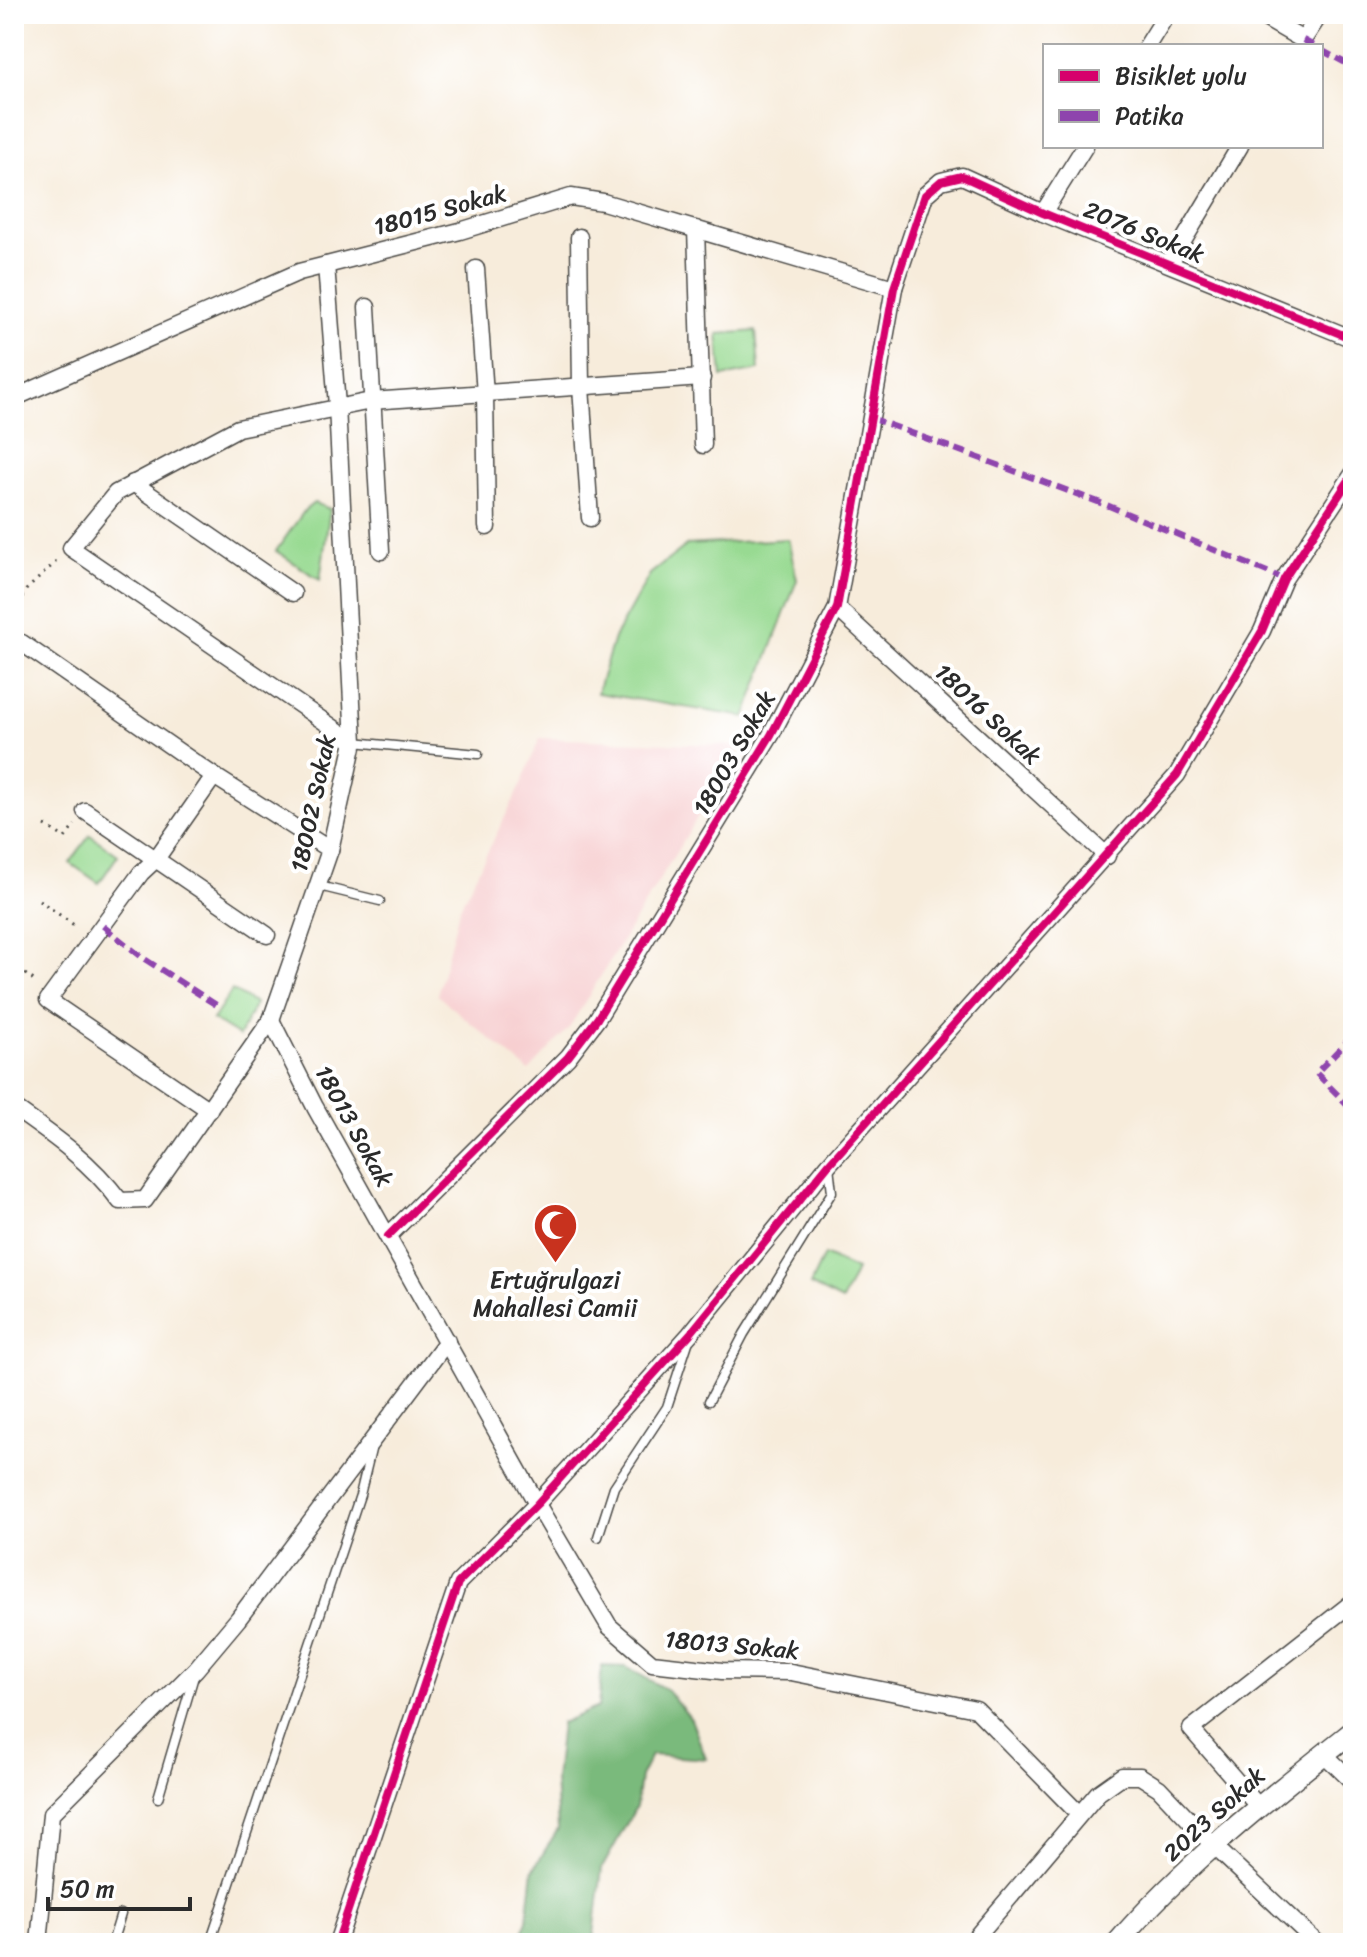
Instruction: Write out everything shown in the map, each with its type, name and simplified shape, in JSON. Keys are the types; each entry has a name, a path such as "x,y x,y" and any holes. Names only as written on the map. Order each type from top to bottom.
{"street":[{"path":"1148,44 1167,14"},
{"path":"1258,14 1301,43 1320,14"},
{"path":"1043,213 1084,148"},
{"path":"1170,263 1239,148"},
{"name":"2076 Sokak","path":"925,195 941,181 962,176 1043,213 1353,339"},
{"name":"18003 Sokak","path":"388,1236 568,1057 597,1019 771,735 837,608 894,288 925,195"},
{"name":"18015 Sokak","path":"14,398 299,272 460,231 571,197 603,202 894,288"},
{"path":"696,229 703,445"},
{"path":"579,237 581,387 590,518"},
{"name":"18002 Sokak","path":"14,1108 73,1149 120,1201 145,1200 271,1020 330,850 354,742 337,406 326,265"},
{"path":"476,269 485,394 487,527"},
{"path":"367,307 381,551"},
{"path":"354,742 71,548 116,493 238,428 337,406 702,378"},
{"path":"337,1943 458,1583 537,1504 690,1334 828,1165 1177,775 1262,631 1284,579 1353,474"},
{"path":"133,483 293,593"},
{"name":"18016 Sokak","path":"837,608 1107,856"},
{"path":"22,643 214,776 330,850"},
{"path":"209,1110 48,1000 141,873 156,859 214,776"},
{"path":"85,811 267,935"},
{"name":"18013 Sokak","path":"271,1020 315,1107 537,1504 609,1626 652,1663 722,1671 791,1672 976,1709 1079,1814"},
{"path":"39,1943 51,1814 196,1669 238,1619 447,1341"},
{"path":"1258,1806 1191,1729 1353,1602"},
{"name":"2023 Sokak","path":"1120,1942 1213,1845 1353,1731"},
{"path":"1324,1754 1353,1782"},
{"path":"971,1943 1079,1814 1098,1793 1122,1776 1140,1776 1159,1788 1213,1845 1317,1943"}],"lane":[{"path":"354,742 478,754"},
{"path":"319,886 380,901"},
{"path":"709,1401 744,1334 832,1192 828,1165"},
{"path":"598,1537 614,1487 667,1407 690,1334"},
{"path":"210,1943 360,1495 373,1441"},
{"path":"158,1798 196,1669"},
{"path":"112,1943 121,1914"}],"path":[{"path":"14,611 26,590 71,548"},
{"path":"45,825 65,838 85,811"},
{"path":"39,900 93,939"}],"shaded area":[{"path":"540,738 741,746 569,1028 529,1071 437,995 460,907 520,787"}],"green space":[{"path":"756,331 759,370 722,377 718,334"},
{"path":"314,503 330,509 320,580 276,551 305,510"},
{"path":"788,539 797,580 745,717 597,693 614,638 650,574 687,545"},
{"path":"90,835 118,855 99,883 70,863"},
{"path":"232,990 255,1004 239,1036 213,1020"},
{"path":"824,1255 856,1270 842,1301 810,1285"},
{"path":"602,1666 626,1667 667,1690 691,1719 706,1759 651,1755 640,1777 636,1807 602,1868 593,1943 520,1943 527,1919 533,1870 558,1829 555,1780 561,1723 598,1707"}],"marked path":[{"path":"1303,40 1310,44"},
{"path":"1323,51 1353,67"},
{"path":"871,418 1109,506 1284,579"},
{"path":"103,926 143,958 221,1008"},
{"path":"1353,1035 1316,1073 1353,1110"}],"cycle path":[{"path":"388,1236 568,1057 597,1019 771,735 837,608 894,288 925,195 941,181 962,176 1043,213 1353,339"},
{"path":"337,1943 458,1583 537,1504 690,1334 828,1165 1177,775 1262,631 1284,579 1353,474"}],"place":[{"name":"Ertuğrulgazi Mahallesi Camii","path":"555,1265"}]}
